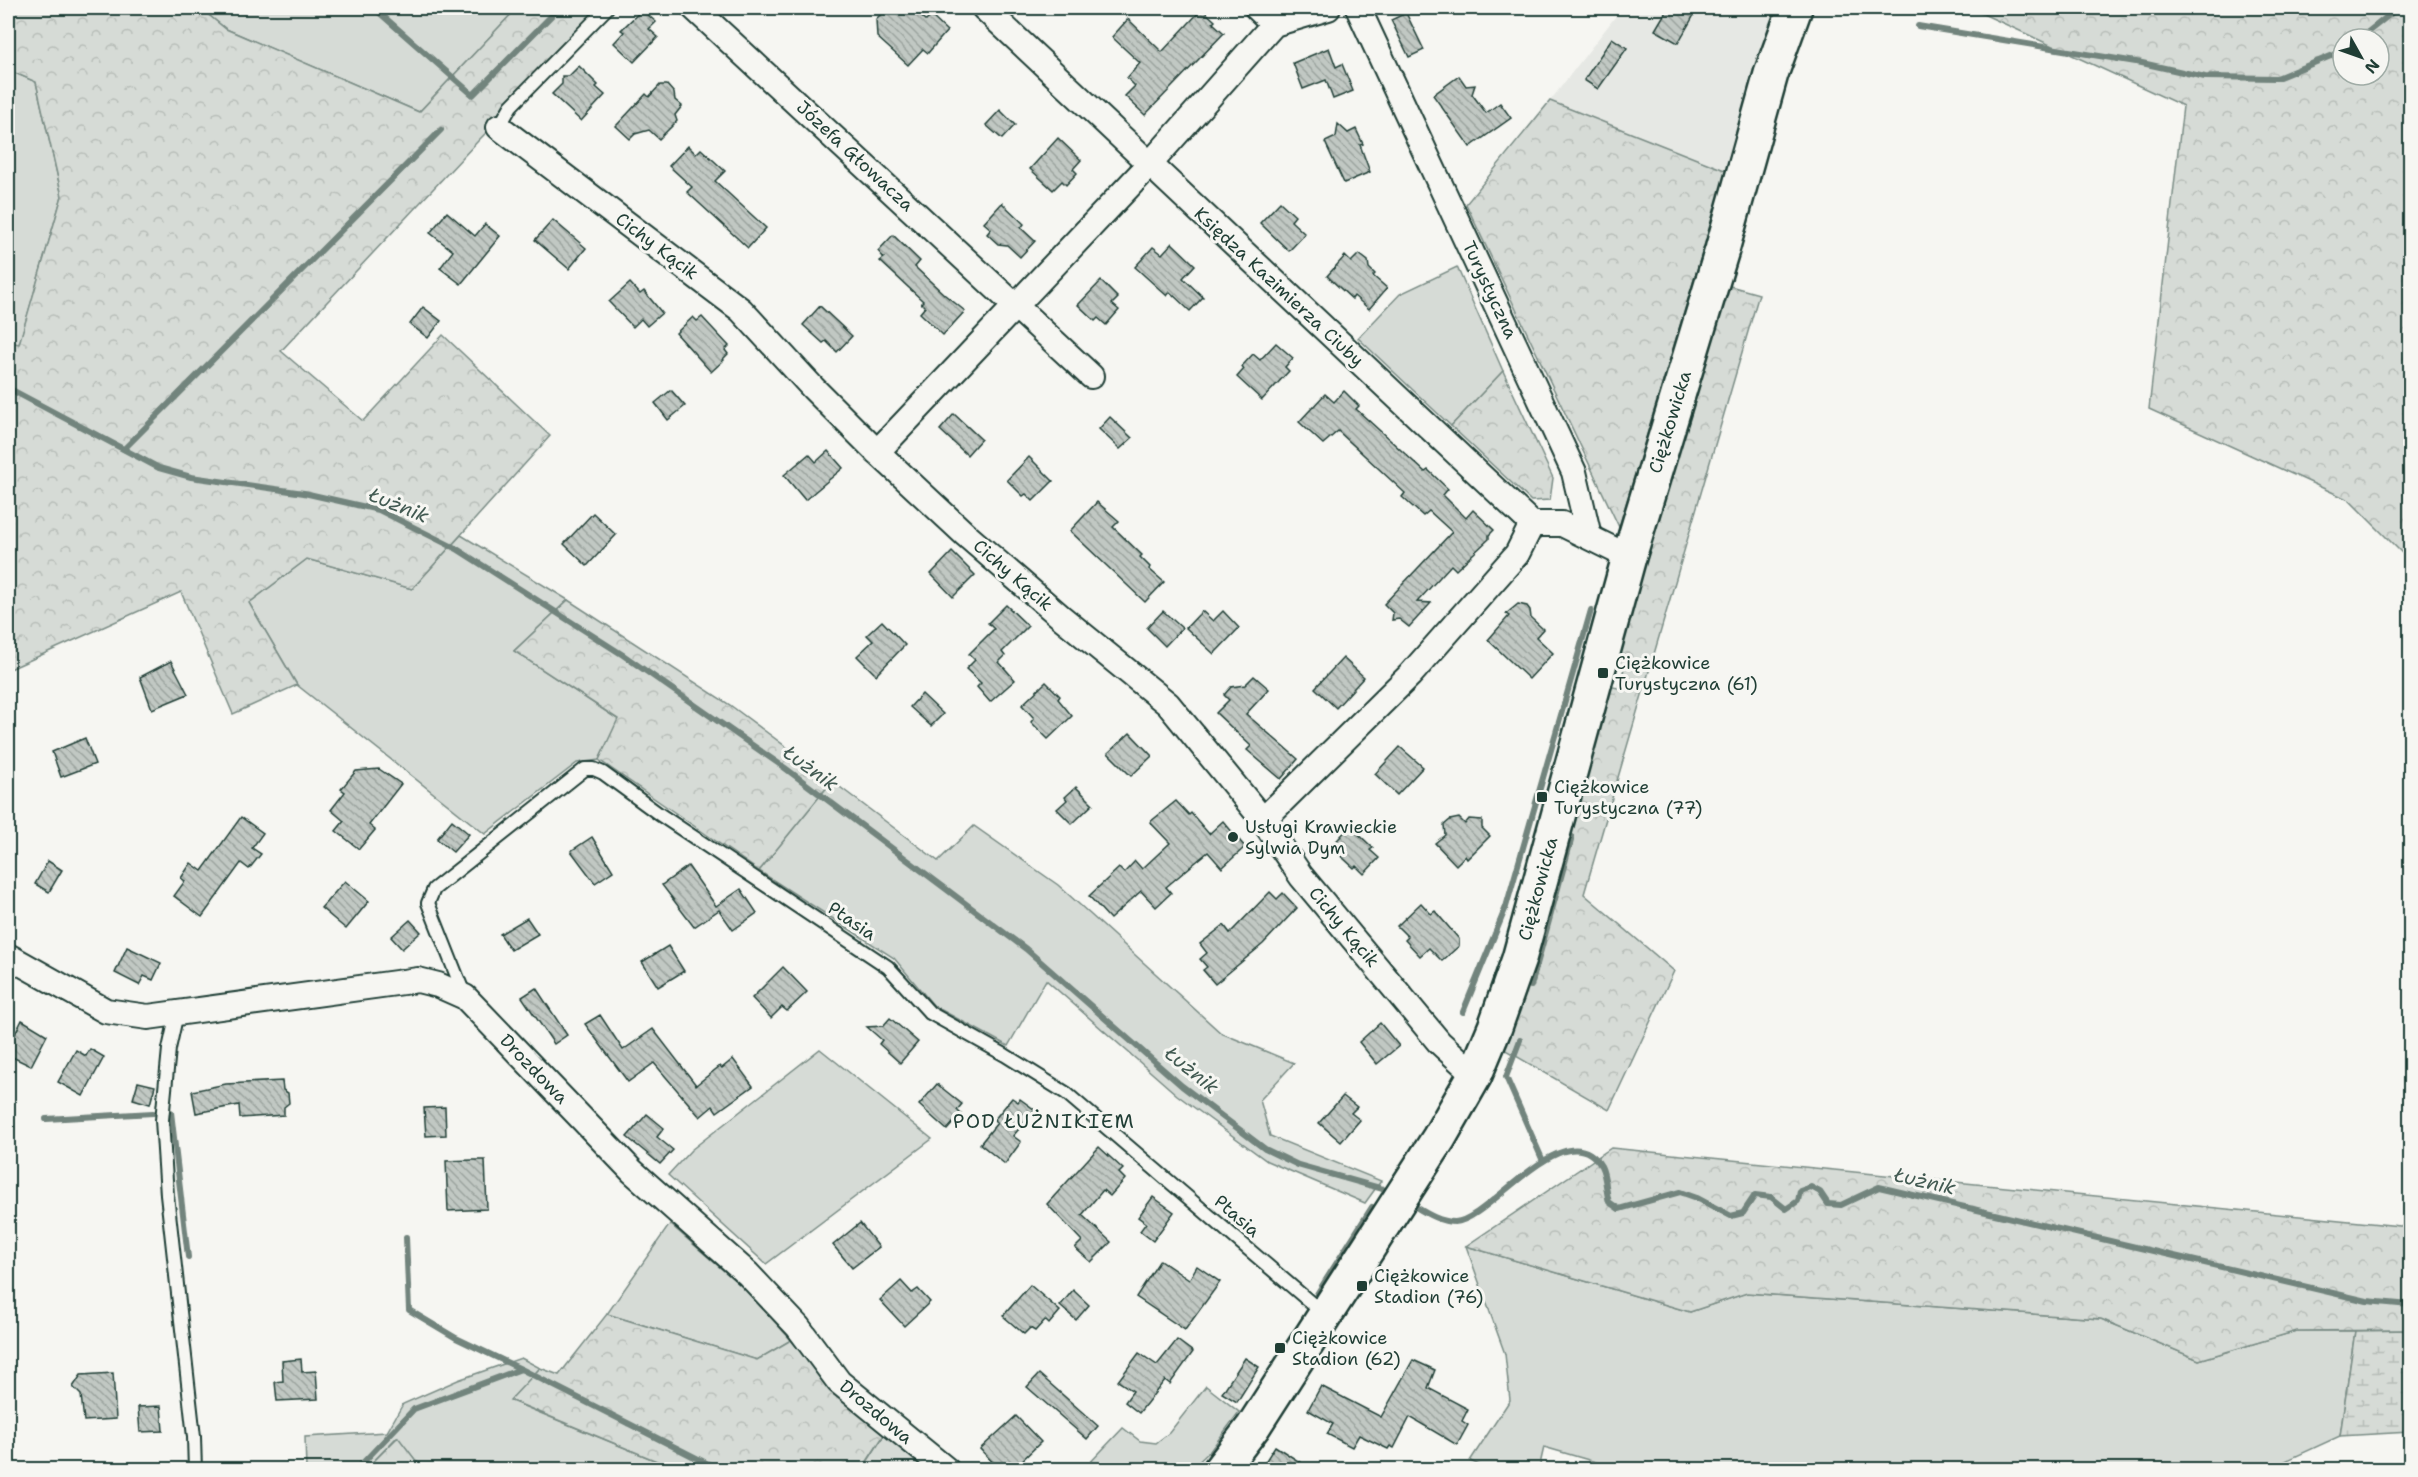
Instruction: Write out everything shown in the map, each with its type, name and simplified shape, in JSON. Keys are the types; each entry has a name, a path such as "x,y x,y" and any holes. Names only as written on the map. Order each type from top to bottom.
{"street":[{"name":"Józefa Głowacza","path":"694,8 1091,376"},
{"name":"Księdza Kazimierza Ciuby","path":"984,8 1532,524"},
{"path":"1257,8 1274,24"},
{"path":"877,452 1149,165 1274,24 1328,8"},
{"name":"Turystyczna","path":"1358,8 1574,472 1589,536"},
{"name":"Ciężkowicka","path":"1220,1470 1252,1426 1401,1198 1475,1075 1519,959 1629,557 1722,250 1771,74 1795,8"},
{"name":"Cichy Kącik","path":"499,127 741,310 813,388 877,452 1061,617 1168,704 1263,820 1301,876 1324,904 1439,1041 1475,1075"},
{"path":"1263,820 1410,675 1517,554 1532,524 1562,524 1629,557"},
{"name":"Drozdowa","path":"8,956 106,1011 147,1017 418,980 438,985 465,997 632,1171 748,1274 798,1327 839,1383 947,1470"}],"lane":[{"path":"499,127 511,106 608,8"},
{"name":"Ptasia","path":"465,997 428,903 434,889 585,769 594,769 888,967 930,1013 1005,1055 1066,1094 1325,1315"},
{"path":"177,1013 169,1049 162,1120 167,1195 194,1437 195,1470"}],"shaded area":[{"path":"1622,8 1774,8 1727,171 1550,101"}],"green space":[{"path":"8,8 200,8 226,29 419,112 517,8 609,8 478,141 281,351 363,421 443,335 550,436 412,589 307,559 249,603 297,685 233,714 181,592 8,670 8,342 19,344 62,196 36,82 8,70"},
{"path":"200,8 517,8 419,112 226,29"},
{"path":"1970,8 2410,8 2410,561 2349,500 2149,409 2183,106"},
{"path":"8,70 36,82 62,196 19,345 8,342"},
{"path":"1550,101 1727,171 1619,527 1466,204"},
{"path":"1457,267 1503,371 1451,426 1358,338 1400,294"},
{"path":"1723,284 1759,294 1584,894 1674,971 1609,1110 1502,1048 1608,686 1618,688 1624,669 1613,665"},
{"path":"1503,371 1553,478 1550,500 1531,501 1451,426"},
{"path":"461,535 568,600 514,651 619,720 599,760 577,763 485,834 297,685 249,603 307,559 412,589"},
{"path":"568,600 730,705 832,781 759,871 599,760 618,719 514,651"},
{"path":"832,781 938,861 974,826 1058,885 1221,1033 1294,1063 1260,1100 1270,1136 1381,1181 1365,1203 1267,1161 1177,1095 1046,980 1008,1046 934,1006 894,958 759,871"},
{"path":"820,1049 932,1139 766,1264 668,1175 691,1150"},
{"path":"1611,1148 2410,1227 2410,1330 2297,1331 2199,1360 2101,1319 1747,1293 1690,1312 1466,1246"},
{"path":"670,1224 746,1290 791,1340 757,1360 607,1314"},
{"path":"1466,1246 1690,1312 1746,1293 2101,1319 2199,1360 2297,1331 2355,1331 2340,1436 2266,1470 1623,1470 1544,1447 1539,1469 1488,1469 1470,1461 1510,1400 1505,1354"},
{"path":"607,1314 757,1360 791,1340 841,1398 886,1432 862,1469 676,1469 510,1400 540,1368 559,1375"},
{"path":"2410,1330 2410,1432 2340,1436 2355,1331"},
{"path":"521,1358 540,1368 511,1401 676,1469 414,1469 417,1462 397,1437 366,1469 306,1469 305,1437 387,1432 403,1404 458,1380"},
{"path":"1206,1386 1239,1412 1210,1451 1191,1469 1084,1469 1123,1428 1140,1441 1156,1443 1169,1433"},
{"path":"886,1432 929,1470 862,1470"},
{"path":"398,1437 417,1462 414,1469 366,1469"}],"building":[{"path":"887,8 912,8 926,21 931,16 947,31 928,53 923,49 908,65 877,37 876,19"},
{"path":"1668,8 1698,8 1678,43 1655,30"},
{"path":"1202,9 1224,33 1145,115 1125,96 1135,86 1127,78 1140,63 1112,37 1128,19 1162,52"},
{"path":"642,10 656,22 649,29 658,37 634,62 614,43 624,32 621,30"},
{"path":"1406,13 1424,50 1409,57 1391,20"},
{"path":"1612,38 1627,48 1598,89 1584,80"},
{"path":"1329,48 1336,67 1342,64 1353,91 1333,99 1326,80 1303,89 1293,63"},
{"path":"579,66 605,95 581,121 552,94 562,84 562,76 569,76"},
{"path":"1459,76 1466,86 1475,85 1472,94 1486,113 1500,103 1511,118 1470,147 1433,95"},
{"path":"660,85 667,85 674,93 675,100 682,106 675,115 677,121 659,139 649,130 635,134 630,139 616,126 646,94 649,97"},
{"path":"1000,110 1015,125 1002,139 986,125"},
{"path":"1338,124 1348,133 1356,129 1363,144 1360,145 1370,172 1344,183 1325,142 1336,137"},
{"path":"1058,138 1081,160 1073,169 1077,173 1066,185 1062,181 1053,190 1030,169"},
{"path":"688,146 696,154 701,149 725,171 715,181 766,228 748,248 687,192 692,187 669,166"},
{"path":"1280,202 1295,216 1291,221 1305,234 1289,251 1260,223"},
{"path":"1002,203 1024,224 1021,228 1035,241 1020,257 1007,245 998,244 987,234 991,229 984,223"},
{"path":"447,212 475,236 485,224 500,236 461,284 440,268 453,251 430,233"},
{"path":"553,220 586,248 569,269 535,240"},
{"path":"893,235 920,261 915,267 965,311 943,335 920,313 925,307 921,303 923,301 880,261 884,258 878,251"},
{"path":"1172,243 1195,265 1183,278 1203,297 1190,311 1170,292 1167,296 1135,267 1153,247 1162,254"},
{"path":"1359,254 1368,261 1369,268 1375,274 1373,276 1387,288 1369,309 1354,296 1352,299 1327,276 1345,256 1351,262"},
{"path":"1101,281 1118,298 1112,304 1119,310 1106,325 1098,318 1095,321 1078,305"},
{"path":"630,283 640,294 644,291 662,313 647,326 641,319 633,327 609,302"},
{"path":"820,306 852,336 837,352 803,325"},
{"path":"423,307 441,321 428,338 410,324"},
{"path":"693,317 697,321 702,317 729,346 725,350 728,354 724,360 711,372 676,333"},
{"path":"1276,343 1293,358 1285,367 1289,371 1262,400 1237,377 1244,369 1242,366 1253,354 1260,360"},
{"path":"671,390 685,406 668,420 655,403"},
{"path":"1344,391 1359,406 1356,409 1425,472 1428,470 1448,489 1443,495 1466,518 1473,510 1494,530 1489,535 1489,539 1456,570 1451,565 1417,602 1431,603 1409,627 1399,619 1392,620 1393,613 1384,604 1452,532 1429,511 1423,516 1402,497 1405,493 1338,431 1323,444 1299,422 1325,394 1334,402"},
{"path":"954,414 981,439 967,455 940,430"},
{"path":"1110,417 1132,438 1120,449 1099,429"},
{"path":"828,451 843,468 805,500 784,475 809,454 816,462"},
{"path":"1029,457 1053,481 1033,501 1026,494 1023,496 1007,480"},
{"path":"1097,502 1119,521 1113,527 1142,555 1140,557 1150,567 1149,569 1164,582 1145,602 1070,531"},
{"path":"593,513 616,535 587,566 564,544"},
{"path":"952,552 975,575 953,597 931,574"},
{"path":"1518,604 1527,606 1530,610 1531,618 1543,629 1536,637 1553,653 1529,679 1488,640 1509,616 1506,614"},
{"path":"1006,605 1028,626 1002,652 1005,656 999,662 1015,680 990,702 977,687 981,683 966,669 975,660 969,654 994,629 988,623"},
{"path":"1163,611 1182,628 1165,646 1147,628"},
{"path":"1202,611 1213,621 1223,611 1239,628 1214,654 1186,628"},
{"path":"882,621 905,645 876,675 857,656 873,641 867,635"},
{"path":"1343,658 1364,677 1336,708 1315,688"},
{"path":"171,661 188,694 152,709 140,677"},
{"path":"1254,676 1269,689 1246,714 1298,759 1281,779 1247,750 1251,746 1216,713 1229,700 1224,695 1231,687 1245,685"},
{"path":"1046,682 1060,696 1058,699 1072,716 1048,739 1031,722 1034,718 1022,705"},
{"path":"922,694 943,714 931,726 910,707"},
{"path":"1130,733 1152,756 1131,776 1108,753"},
{"path":"85,738 95,764 61,777 52,752"},
{"path":"1400,747 1423,767 1397,795 1375,774"},
{"path":"379,769 401,784 369,825 375,830 359,849 336,831 344,821 331,810 345,792 341,789 356,771"},
{"path":"1076,787 1093,804 1072,824 1057,809"},
{"path":"1176,801 1189,815 1191,813 1209,834 1223,821 1245,847 1222,868 1208,852 1166,887 1171,893 1156,907 1141,891 1110,919 1089,896 1119,868 1124,873 1135,861 1142,869 1170,843 1150,822"},
{"path":"241,817 263,833 252,848 261,854 249,869 241,863 202,917 174,896 185,881 181,878 191,863 202,871"},
{"path":"1459,818 1465,824 1469,819 1482,820 1482,828 1490,836 1467,859 1465,856 1456,865 1435,843 1445,835 1444,825 1450,820"},
{"path":"452,820 469,834 453,852 437,839"},
{"path":"1350,826 1373,848 1370,850 1379,858 1364,874 1331,847"},
{"path":"592,837 613,871 595,883 571,851"},
{"path":"48,861 62,870 49,892 35,884"},
{"path":"688,866 716,906 741,889 757,913 733,930 719,910 694,927 662,885"},
{"path":"345,881 369,901 346,929 321,908"},
{"path":"1270,892 1277,899 1283,893 1297,908 1263,944 1215,984 1203,970 1207,967 1200,959 1207,953 1200,944 1224,925 1230,933"},
{"path":"1421,903 1431,914 1435,911 1459,939 1459,946 1442,961 1429,948 1420,956 1405,940 1408,937 1397,926"},
{"path":"527,918 538,934 511,950 500,934"},
{"path":"410,920 421,932 402,949 391,937"},
{"path":"668,946 684,971 658,987 642,962"},
{"path":"127,947 161,963 153,980 144,976 139,985 115,973"},
{"path":"783,967 807,992 787,1011 782,1007 771,1018 752,998"},
{"path":"536,988 567,1035 554,1044 522,997"},
{"path":"600,1015 623,1050 653,1029 696,1085 733,1059 753,1086 717,1112 713,1106 700,1117 654,1063 628,1082 585,1024"},
{"path":"890,1018 918,1042 900,1063 879,1044 882,1040 867,1027 883,1026"},
{"path":"22,1020 47,1035 31,1066 8,1055 8,1048"},
{"path":"1380,1023 1399,1046 1377,1064 1359,1042"},
{"path":"90,1049 104,1057 83,1096 58,1082 76,1050 86,1056"},
{"path":"282,1081 283,1090 288,1093 289,1103 284,1107 284,1115 240,1118 239,1105 196,1113 192,1091 226,1084"},
{"path":"138,1082 155,1086 150,1104 133,1099"},
{"path":"937,1084 962,1104 957,1110 961,1114 947,1130 919,1105"},
{"path":"1343,1096 1357,1107 1351,1113 1360,1120 1341,1142 1319,1123"},
{"path":"1012,1098 1018,1102 1020,1099 1035,1110 1013,1136 1021,1142 1005,1164 980,1144 997,1123 994,1120"},
{"path":"445,1107 446,1135 426,1136 424,1108"},
{"path":"647,1114 664,1128 657,1137 673,1150 660,1164 627,1137"},
{"path":"1099,1147 1123,1169 1119,1173 1125,1179 1110,1196 1103,1190 1082,1215 1111,1242 1091,1262 1075,1248 1082,1241 1047,1204"},
{"path":"485,1160 487,1209 448,1211 446,1161"},
{"path":"1153,1197 1174,1212 1153,1241 1140,1231 1146,1223 1138,1217"},
{"path":"860,1223 879,1247 852,1268 833,1245"},
{"path":"1160,1260 1189,1280 1197,1266 1220,1282 1185,1330 1136,1297"},
{"path":"901,1281 912,1293 918,1289 930,1302 904,1326 880,1300"},
{"path":"1030,1285 1060,1311 1049,1324 1045,1320 1035,1331 1030,1328 1024,1334 1003,1316"},
{"path":"1073,1290 1089,1305 1076,1320 1060,1306"},
{"path":"1177,1340 1193,1352 1170,1384 1165,1380 1139,1413 1125,1402 1133,1391 1118,1381 1139,1353 1157,1365"},
{"path":"1245,1358 1259,1367 1237,1402 1222,1393"},
{"path":"301,1359 302,1372 316,1371 318,1399 277,1401 275,1382 283,1381 282,1361"},
{"path":"1413,1360 1435,1370 1428,1388 1468,1409 1462,1421 1468,1425 1457,1445 1410,1417 1394,1448 1390,1446 1388,1449 1359,1435 1352,1447 1327,1434 1333,1424 1308,1410 1321,1386 1381,1417"},
{"path":"113,1373 116,1419 84,1421 81,1395 73,1387 81,1375"},
{"path":"1039,1374 1098,1426 1087,1439 1027,1387"},
{"path":"161,1406 163,1431 140,1432 138,1407"},
{"path":"1016,1416 1041,1442 1012,1470 1000,1470 980,1449"},
{"path":"1275,1446 1312,1470 1260,1470"}],"waterway":[{"path":"374,8 473,95 559,8"},
{"path":"2374,27 2398,8"},
{"path":"1918,26 2142,63 2205,77 2277,78 2331,56"},
{"path":"124,449 441,130"},
{"name":"Łużnik","path":"8,388 159,468 191,477 304,493 379,510 457,549 623,655 785,768 1026,949 1182,1086 1265,1149 1298,1165 1383,1189 1392,1194"},
{"path":"1463,1012 1506,907 1591,610"},
{"path":"1531,986 1572,837"},
{"path":"1520,1040 1506,1077 1543,1161"},
{"path":"171,1112 188,1257"},
{"path":"46,1119 153,1113"},
{"name":"Łużnik","path":"1409,1203 1437,1218 1455,1222 1470,1217 1549,1158 1569,1150 1586,1152 1601,1166 1609,1202 1619,1209 1680,1192 1697,1198 1731,1216 1743,1213 1755,1195 1771,1197 1786,1209 1798,1201 1800,1191 1811,1187 1820,1192 1828,1204 1841,1205 1879,1187 2367,1301 2410,1305"},
{"path":"1317,1294 1372,1207"},
{"path":"406,1237 409,1310 456,1338 521,1369"},
{"path":"356,1470 414,1409 521,1369 720,1470"}],"place":[{"name":"Ciężkowice Turystyczna (61)","path":"1603,673"},
{"name":"Ciężkowice Turystyczna (77)","path":"1542,797"},
{"name":"Usługi Krawieckie Sylwia Dym","path":"1233,837"},
{"name":"Ciężkowice Stadion (76)","path":"1362,1286"},
{"name":"Ciężkowice Stadion (62)","path":"1280,1348"}],"district":[{"name":"POD ŁUŻNIKIEM","path":"1044,1121"}]}
